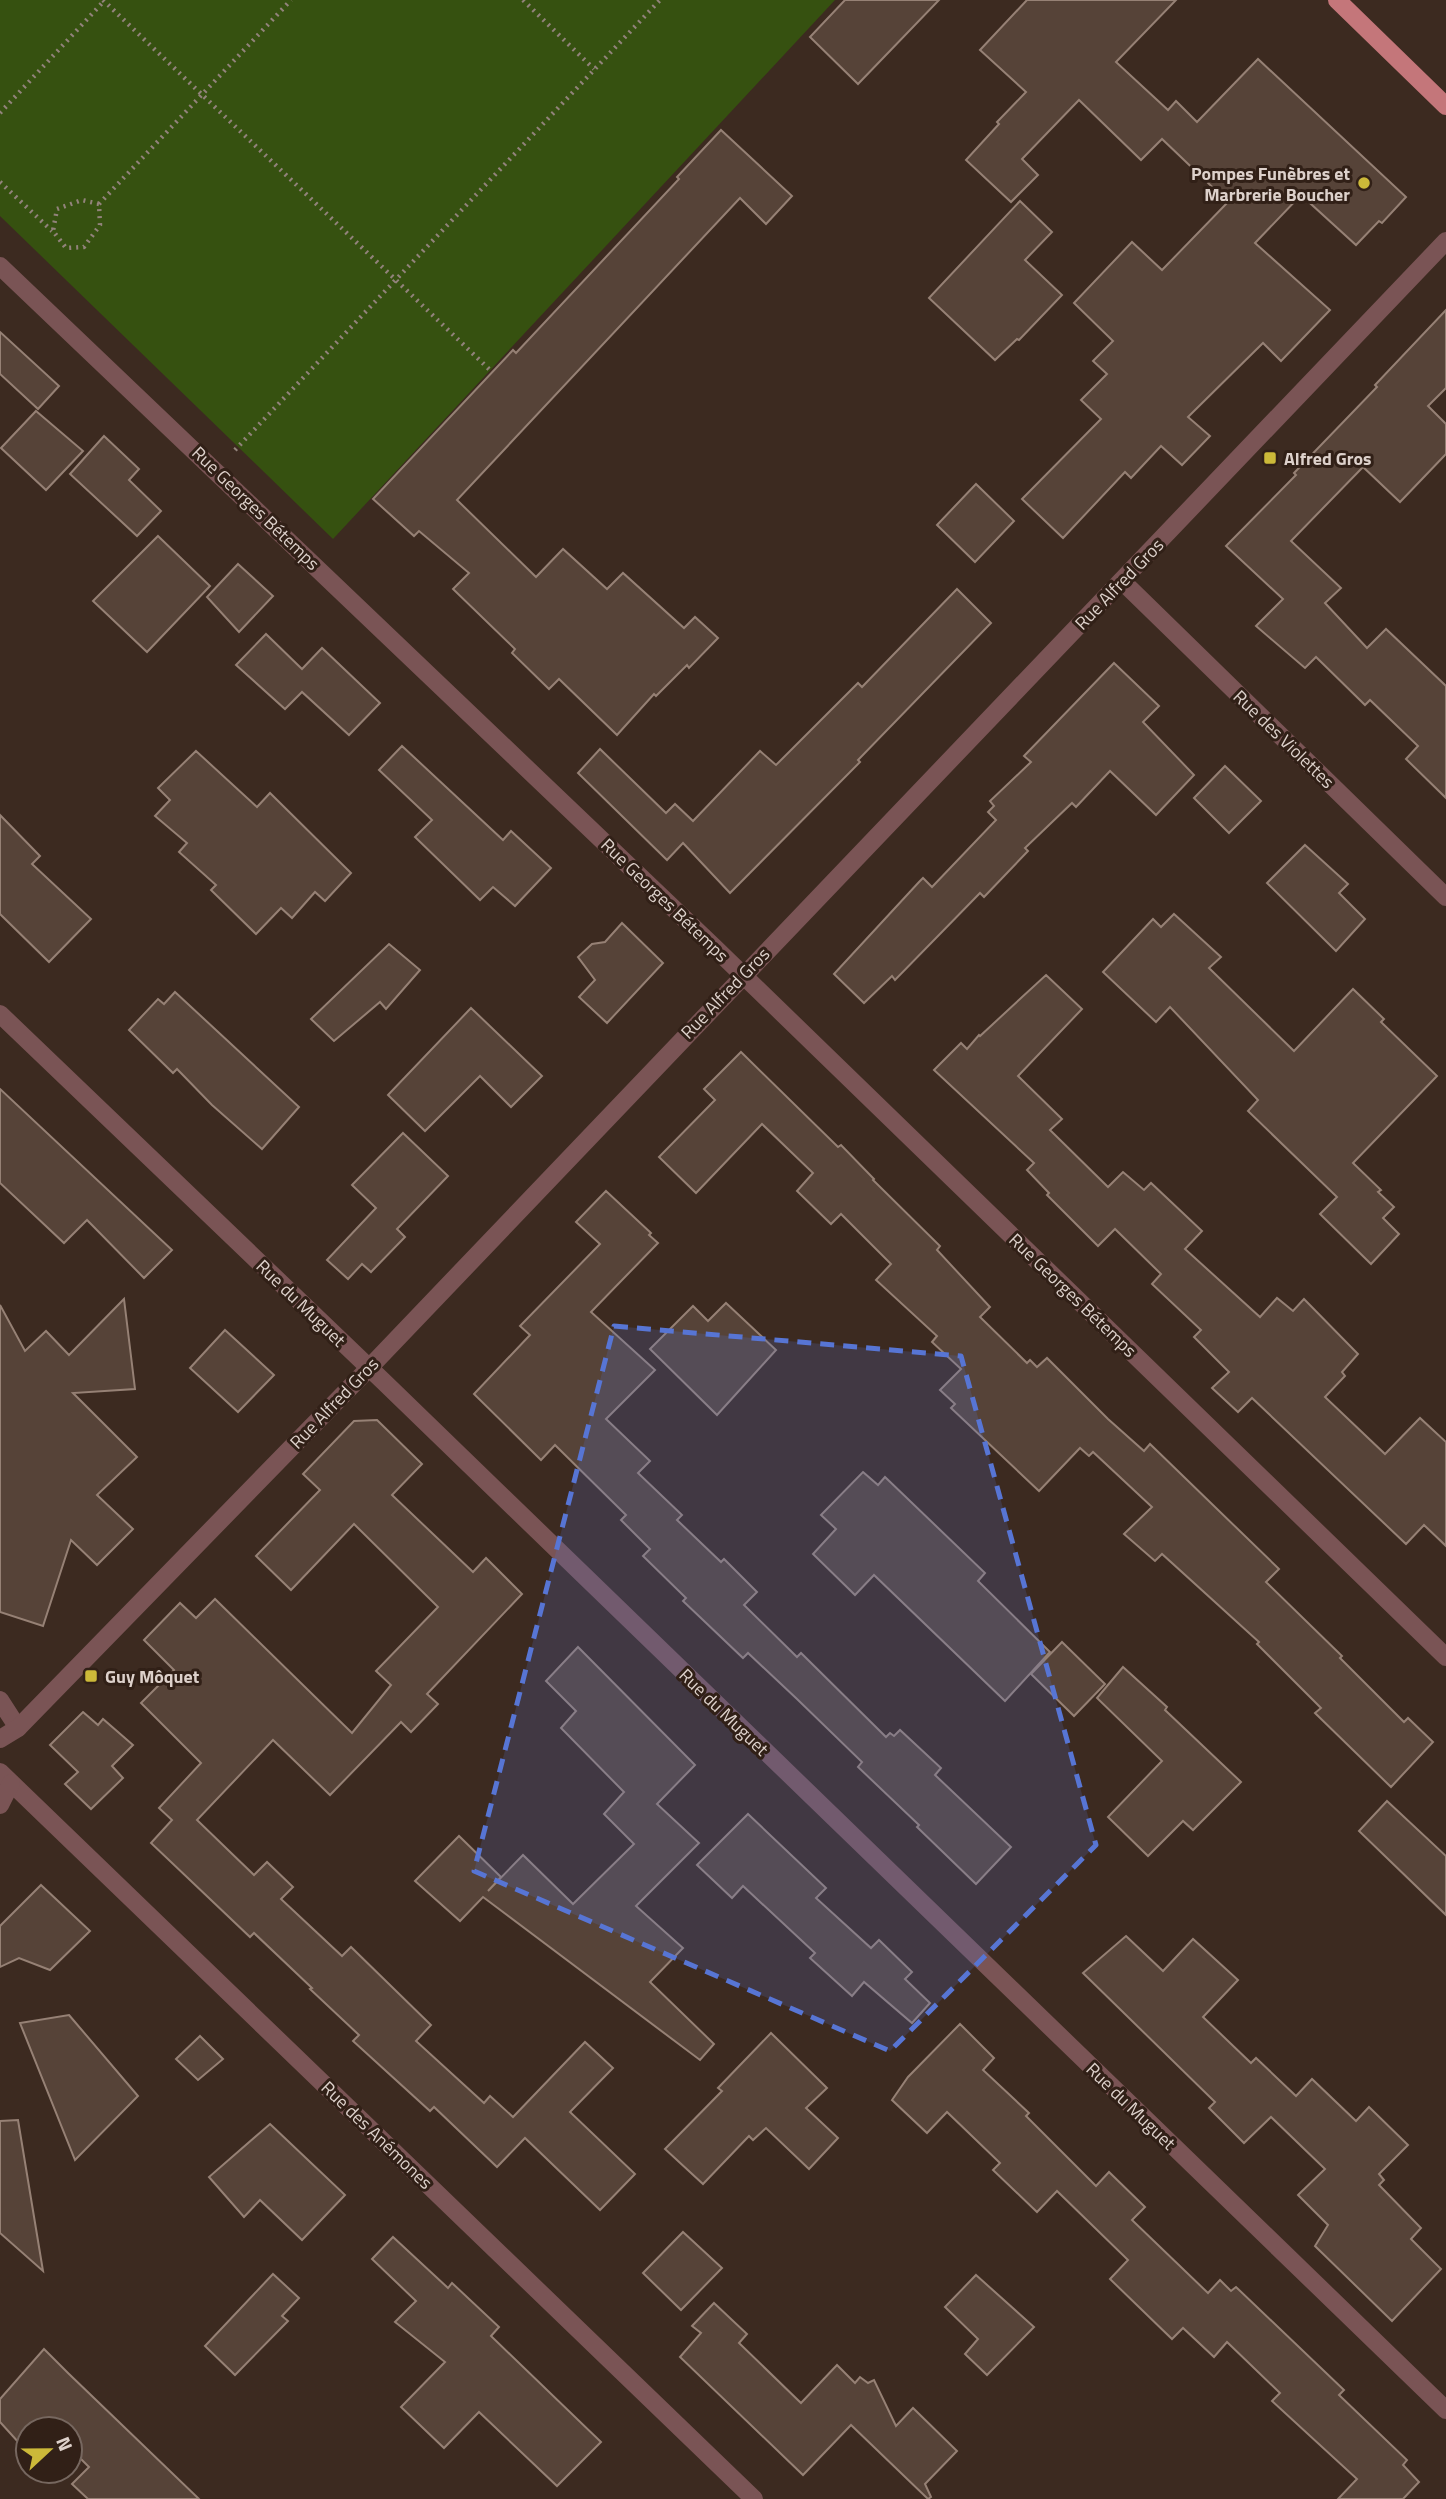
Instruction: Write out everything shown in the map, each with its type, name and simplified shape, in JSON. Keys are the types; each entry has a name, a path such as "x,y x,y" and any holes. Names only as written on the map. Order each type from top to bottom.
{"main road":[{"path":"1337,0 1446,106"}],"street":[{"name":"Rue Alfred Gros","path":"0,1739 18,1728 369,1368 1446,241"},
{"name":"Rue Georges Bétemps","path":"0,266 743,974 1446,1657"},
{"name":"Rue des Violettes","path":"1122,581 1446,897"},
{"name":"Rue du Muguet","path":"0,1014 1446,2410"},
{"path":"0,1700 18,1728"},
{"path":"0,1805 6,1777"},
{"name":"Rue des Anémones","path":"6,1777 754,2499"}],"path":[{"path":"0,113 104,0 490,370"},
{"path":"0,182 53,232 66,248 84,247 100,225 99,204 291,0"},
{"path":"523,0 594,69"},
{"path":"216,469 660,0"},
{"path":"53,232 57,209 82,200 99,204"}],"highlighted area":[{"path":"614,1326 961,1356 1096,1845 890,2051 474,1871"}],"green space":[{"path":"0,0 835,0 333,539 0,216"}],"building":[{"path":"845,0 939,0 858,84 810,37"},
{"path":"1027,0 1176,0 1116,62 1168,110 1176,101 1197,122 1258,59 1406,197 1382,223 1379,221 1356,245 1301,195 1255,243 1330,310 1281,361 1263,343 1188,417 1210,436 1182,465 1161,446 1131,478 1125,472 1063,538 1022,499 1101,419 1081,400 1107,374 1093,361 1113,341 1074,303 1132,242 1162,270 1228,202 1162,139 1141,160 1079,100 1022,159 1038,175 1011,202 966,160 1026,92 980,50"},
{"path":"721,130 792,196 766,224 740,198 457,500 536,577 563,549 607,589 623,573 684,628 695,617 718,638 689,668 687,665 656,696 654,694 617,735 559,679 549,689 512,653 515,649 453,589 469,573 419,531 414,536 373,499 513,350 516,353 679,179 677,177"},
{"path":"1020,201 1052,232 1025,260 1062,295 1019,340 995,360 929,298"},
{"path":"1446,310 1446,388 1428,406 1446,424 1446,454 1400,502 1363,467 1291,541 1341,588 1325,603 1367,648 1386,629 1446,686 1446,798 1406,759 1418,746 1370,700 1365,705 1316,657 1305,668 1256,626 1283,599 1226,546 1296,475 1294,473"},
{"path":"0,332 59,386 38,409 0,374"},
{"path":"36,411 83,451 46,490 1,448"},
{"path":"104,436 139,469 129,480 161,511 137,536 70,474"},
{"path":"976,484 1014,521 975,562 937,525"},
{"path":"158,536 210,586 147,652 93,601"},
{"path":"238,564 273,596 239,632 207,597"},
{"path":"957,589 991,623 858,760 860,762 730,893 683,843 667,860 578,773 600,749 666,813 675,804 693,821 760,751 776,765 858,683 862,687"},
{"path":"266,634 302,669 322,648 380,703 349,735 302,692 285,709 236,665"},
{"path":"1114,663 1159,706 1143,722 1194,775 1156,815 1110,771 1076,807 1072,803 1025,848 1028,851 984,897 980,893 895,980 892,976 864,1003 834,974 923,878 932,887 996,820 988,812 994,806 990,801 1031,762 1024,756"},
{"path":"402,746 503,840 511,831 551,868 515,906 493,887 480,900 415,837 432,820 379,770"},
{"path":"196,751 257,807 270,793 351,873 325,901 315,892 292,918 281,908 256,934 211,890 216,885 179,852 187,843 155,816 170,800 158,788"},
{"path":"1225,766 1261,801 1229,833 1194,798"},
{"path":"0,815 40,856 32,864 91,919 49,962 0,914"},
{"path":"1305,845 1348,884 1339,893 1365,919 1336,951 1267,883"},
{"path":"1174,914 1221,957 1209,968 1294,1051 1353,989 1384,1019 1381,1022 1437,1076 1353,1163 1394,1207 1383,1218 1399,1234 1371,1264 1320,1214 1337,1197 1248,1111 1258,1100 1170,1007 1156,1022 1103,972 1153,919 1161,927"},
{"path":"622,923 663,963 607,1023 579,997 595,980 578,957 592,944 605,942"},
{"path":"389,944 420,970 386,1009 380,1002 334,1041 311,1019"},
{"path":"1046,975 1082,1009 1018,1076 1062,1119 1050,1130 1108,1187 1123,1172 1144,1190 1151,1183 1202,1231 1185,1249 1260,1317 1277,1298 1293,1311 1304,1299 1358,1354 1342,1372 1345,1376 1325,1397 1385,1454 1420,1418 1446,1442 1446,1546 1424,1525 1406,1544 1252,1398 1238,1412 1212,1388 1229,1372 1194,1337 1201,1330 1152,1284 1161,1274 1115,1229 1098,1246 1047,1195 1049,1193 1027,1170 1034,1163 934,1070 961,1043 967,1049"},
{"path":"175,992 299,1107 262,1149 212,1105 177,1069 173,1073 129,1030 158,999 164,1004"},
{"path":"471,1008 542,1076 511,1107 480,1076 425,1131 388,1095"},
{"path":"741,1052 838,1147 841,1145 940,1246 937,1250 990,1307 980,1317 1027,1363 1030,1360 1037,1367 1047,1358 1144,1451 1150,1444 1279,1569 1266,1582 1342,1656 1340,1658 1404,1722 1408,1718 1433,1742 1391,1787 1315,1713 1321,1708 1257,1644 1259,1642 1162,1554 1155,1561 1124,1534 1152,1507 1093,1452 1089,1456 1080,1448 1039,1491 951,1408 955,1404 940,1390 961,1369 932,1342 937,1336 876,1280 891,1264 841,1214 831,1224 797,1191 813,1173 762,1124 696,1193 659,1157 715,1100 704,1089"},
{"path":"0,1089 172,1250 144,1278 87,1220 64,1243 0,1183"},
{"path":"403,1133 448,1176 397,1229 405,1237 371,1272 362,1264 348,1279 327,1260 376,1208 352,1185"},
{"path":"606,1191 651,1233 649,1235 658,1243 591,1312 655,1370 606,1419 650,1461 638,1473 682,1515 677,1520 721,1562 724,1559 757,1592 744,1605 797,1657 801,1653 886,1737 890,1733 894,1736 900,1730 941,1768 935,1775 1011,1847 976,1884 858,1767 862,1762 797,1699 748,1653 743,1658 683,1601 686,1598 643,1556 650,1549 621,1520 626,1515 555,1445 541,1460 474,1394 530,1335 520,1326 600,1244 576,1222"},
{"path":"124,1299 135,1389 73,1393 137,1457 97,1495 133,1529 97,1565 71,1540 43,1626 0,1612 0,1305 25,1351 46,1331 69,1355"},
{"path":"726,1303 776,1350 717,1415 650,1349 693,1306 708,1321"},
{"path":"225,1330 274,1375 238,1412 190,1368"},
{"path":"377,1420 422,1464 392,1495 473,1572 486,1558 522,1594 427,1694 438,1704 411,1732 401,1722 330,1795 273,1740 197,1820 254,1875 267,1862 293,1887 281,1899 342,1956 351,1947 431,2025 416,2041 484,2103 490,2096 513,2117 585,2042 613,2068 570,2112 635,2174 600,2210 525,2138 497,2167 434,2107 430,2111 353,2041 359,2035 310,1989 312,1988 254,1933 250,1937 151,1843 172,1820 159,1808 201,1763 141,1703 174,1670 144,1640 180,1603 196,1618 215,1599 352,1733 391,1685 376,1671 438,1607 354,1524 291,1590 256,1556 320,1490 303,1474 354,1421"},
{"path":"863,1472 878,1485 885,1477 985,1573 978,1581 1050,1652 1005,1701 874,1575 855,1595 813,1554 836,1529 821,1515"},
{"path":"1062,1642 1105,1684 1074,1716 1031,1674"},
{"path":"578,1647 695,1765 657,1804 699,1843 636,1906 683,1948 650,1982 714,2044 700,2060 483,1897 460,1921 415,1881 459,1836 501,1877 488,1891 523,1855 573,1904 634,1844 604,1814 624,1792 561,1728 576,1711 546,1681"},
{"path":"1123,1667 1241,1782 1193,1830 1183,1821 1148,1856 1108,1817 1162,1761 1097,1698"},
{"path":"83,1712 98,1725 103,1719 133,1745 112,1766 123,1778 91,1809 65,1784 78,1772 50,1745"},
{"path":"1387,1801 1446,1856 1446,1915 1359,1831"},
{"path":"748,1814 826,1888 816,1898 871,1948 879,1940 912,1972 905,1979 930,2003 912,2023 864,1982 852,1996 810,1958 815,1953 743,1886 732,1898 697,1865"},
{"path":"41,1885 90,1931 50,1970 19,1958 0,1967 0,1926"},
{"path":"1126,1936 1163,1971 1193,1939 1238,1980 1203,2017 1251,2063 1256,2058 1296,2096 1312,2079 1356,2121 1369,2107 1408,2145 1379,2174 1384,2180 1379,2185 1421,2228 1411,2239 1441,2269 1392,2321 1315,2246 1328,2225 1298,2195 1325,2169 1271,2117 1244,2143 1209,2108 1215,2102 1083,1973"},
{"path":"69,2015 138,2096 75,2160 20,2023"},
{"path":"960,2024 994,2058 983,2070 1029,2113 1026,2116 1096,2186 1109,2172 1145,2207 1132,2220 1208,2293 1220,2280 1231,2291 1236,2287 1344,2390 1339,2395 1407,2460 1403,2465 1419,2482 1403,2499 1338,2499 1357,2479 1272,2401 1280,2393 1227,2342 1214,2357 1183,2328 1172,2339 1110,2279 1128,2260 1057,2191 1037,2212 993,2170 1000,2163 947,2112 927,2133 892,2100 908,2077"},
{"path":"771,2033 827,2088 806,2108 838,2138 809,2169 766,2128 753,2140 749,2136 703,2184 665,2149 722,2091 718,2088"},
{"path":"200,2036 223,2059 198,2080 176,2059"},
{"path":"18,2120 43,2271 0,2233 0,2121"},
{"path":"270,2124 345,2195 302,2240 260,2200 244,2217 209,2177"},
{"path":"683,2232 722,2268 681,2310 643,2273"},
{"path":"393,2237 448,2288 452,2283 499,2327 491,2336 601,2442 557,2486 479,2412 444,2448 401,2407 445,2362 395,2322 416,2301 372,2259"},
{"path":"273,2274 299,2298 282,2316 288,2321 235,2375 205,2346"},
{"path":"976,2275 1034,2327 987,2375 965,2354 978,2339 945,2307"},
{"path":"714,2303 747,2334 739,2343 801,2403 837,2365 855,2383 860,2377 868,2383 874,2380 896,2426 913,2408 957,2451 925,2484 931,2497 928,2499 851,2425 803,2475 680,2357 701,2333 692,2326"},
{"path":"44,2349 199,2499 88,2499 73,2485 84,2485 84,2472 89,2467 84,2462 84,2415 14,2415 14,2437 0,2422 0,2399"}],"place":[{"name":"Pompes Funèbres et Marbrerie Boucher","path":"1364,183"},
{"name":"Alfred Gros","path":"1270,458"},
{"name":"Guy Môquet","path":"91,1676"}]}
